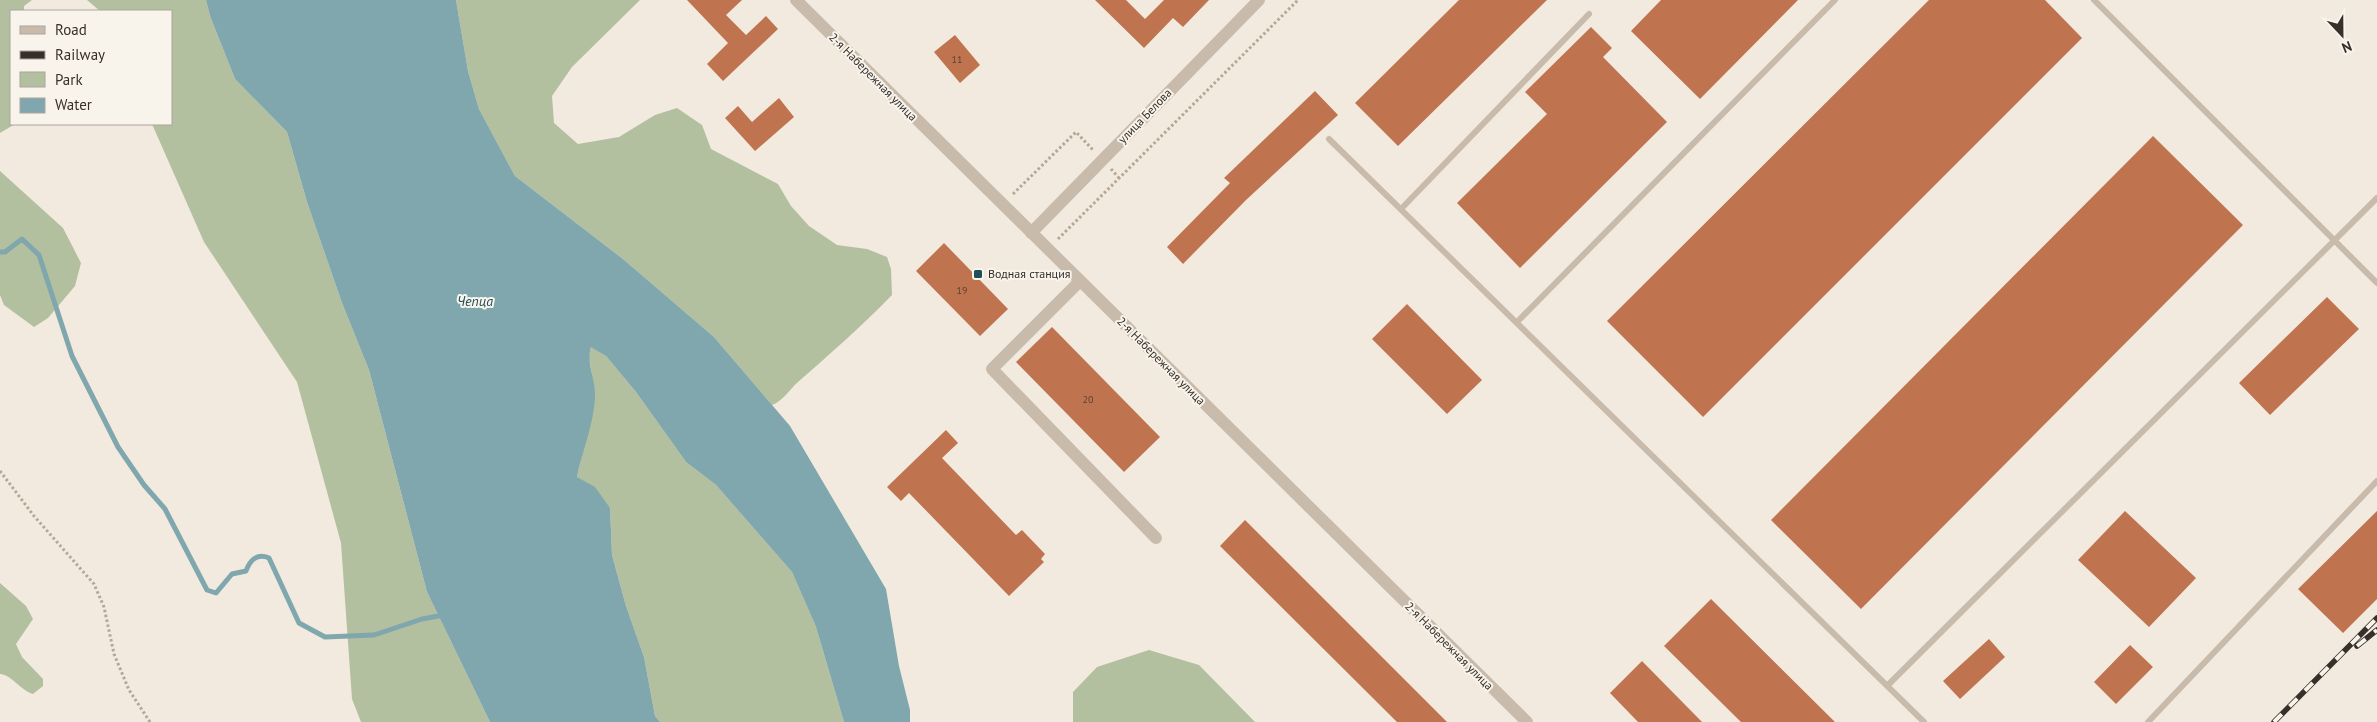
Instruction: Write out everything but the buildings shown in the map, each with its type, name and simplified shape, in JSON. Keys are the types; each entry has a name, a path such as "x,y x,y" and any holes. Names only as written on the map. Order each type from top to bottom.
{"street":[{"name":"2-я Набережная улица","path":"796,0 1527,722"},
{"name":"улица Белова","path":"1031,233 1259,0"},
{"path":"1080,281 992,369 1156,538"}],"lane":[{"path":"1517,322 1835,0"},
{"path":"2094,0 2377,284"},
{"path":"1401,209 1589,14"},
{"path":"1329,139 1924,722"},
{"path":"1888,685 2377,198"},
{"path":"2148,722 2377,481"}],"path":[{"path":"1058,239 1298,0"},
{"path":"1005,188 1012,195 1076,132 1119,178"},
{"path":"0,471 34,516 94,584 104,607 114,654 129,690 150,722"}],"green space":[{"path":"0,0 32,0 24,6 24,10 10,10 10,125 13,125 0,133"},
{"path":"87,0 206,0 210,16 235,79 287,132 307,202 342,303 369,370 427,592 490,722 361,722 352,699 341,543 297,382 204,242 152,125 172,125 172,10 99,10"},
{"path":"456,0 640,0 572,67 552,96 554,123 578,144 619,137 655,115 677,108 702,125 711,149 778,184 791,206 809,226 837,245 867,249 887,257 891,269 892,295 783,398 772,405 714,337 623,259 515,176 479,109 468,71"},
{"path":"0,171 63,228 81,263 75,286 48,318 34,327 4,305 0,295"},
{"path":"591,346 606,356 636,392 686,462 716,485 792,572 816,627 844,722 660,722 655,716 644,657 626,606 612,555 610,508 577,477 595,396 589,356"},
{"path":"0,583 26,606 33,619 16,644 22,657 43,679 43,686 33,694 8,677 0,674"},
{"path":"1149,650 1199,665 1255,722 1073,722 1073,692 1097,667"}],"water":[{"name":"Чепца","path":"206,0 456,0 468,71 479,109 515,176 623,259 714,337 790,426 886,589 899,666 910,710 910,722 844,722 816,627 792,572 716,485 686,462 636,392 606,356 591,347 590,360 595,391 594,407 577,477 595,487 610,508 612,555 626,606 644,657 655,716 660,722 490,722 427,592 369,370 342,303 307,202 287,132 235,79 210,16"}],"waterway":[{"path":"0,252 5,252 22,239 39,255 72,356 118,447 144,485 165,509 207,590 216,593 232,574 246,571 254,558 261,556 269,558 299,623 325,637 374,635 422,619 444,615"}],"railway":[{"path":"2274,722 2377,618"},
{"path":"2357,646 2377,630"}],"place":[{"name":"Водная станция","path":"978,274"}]}
